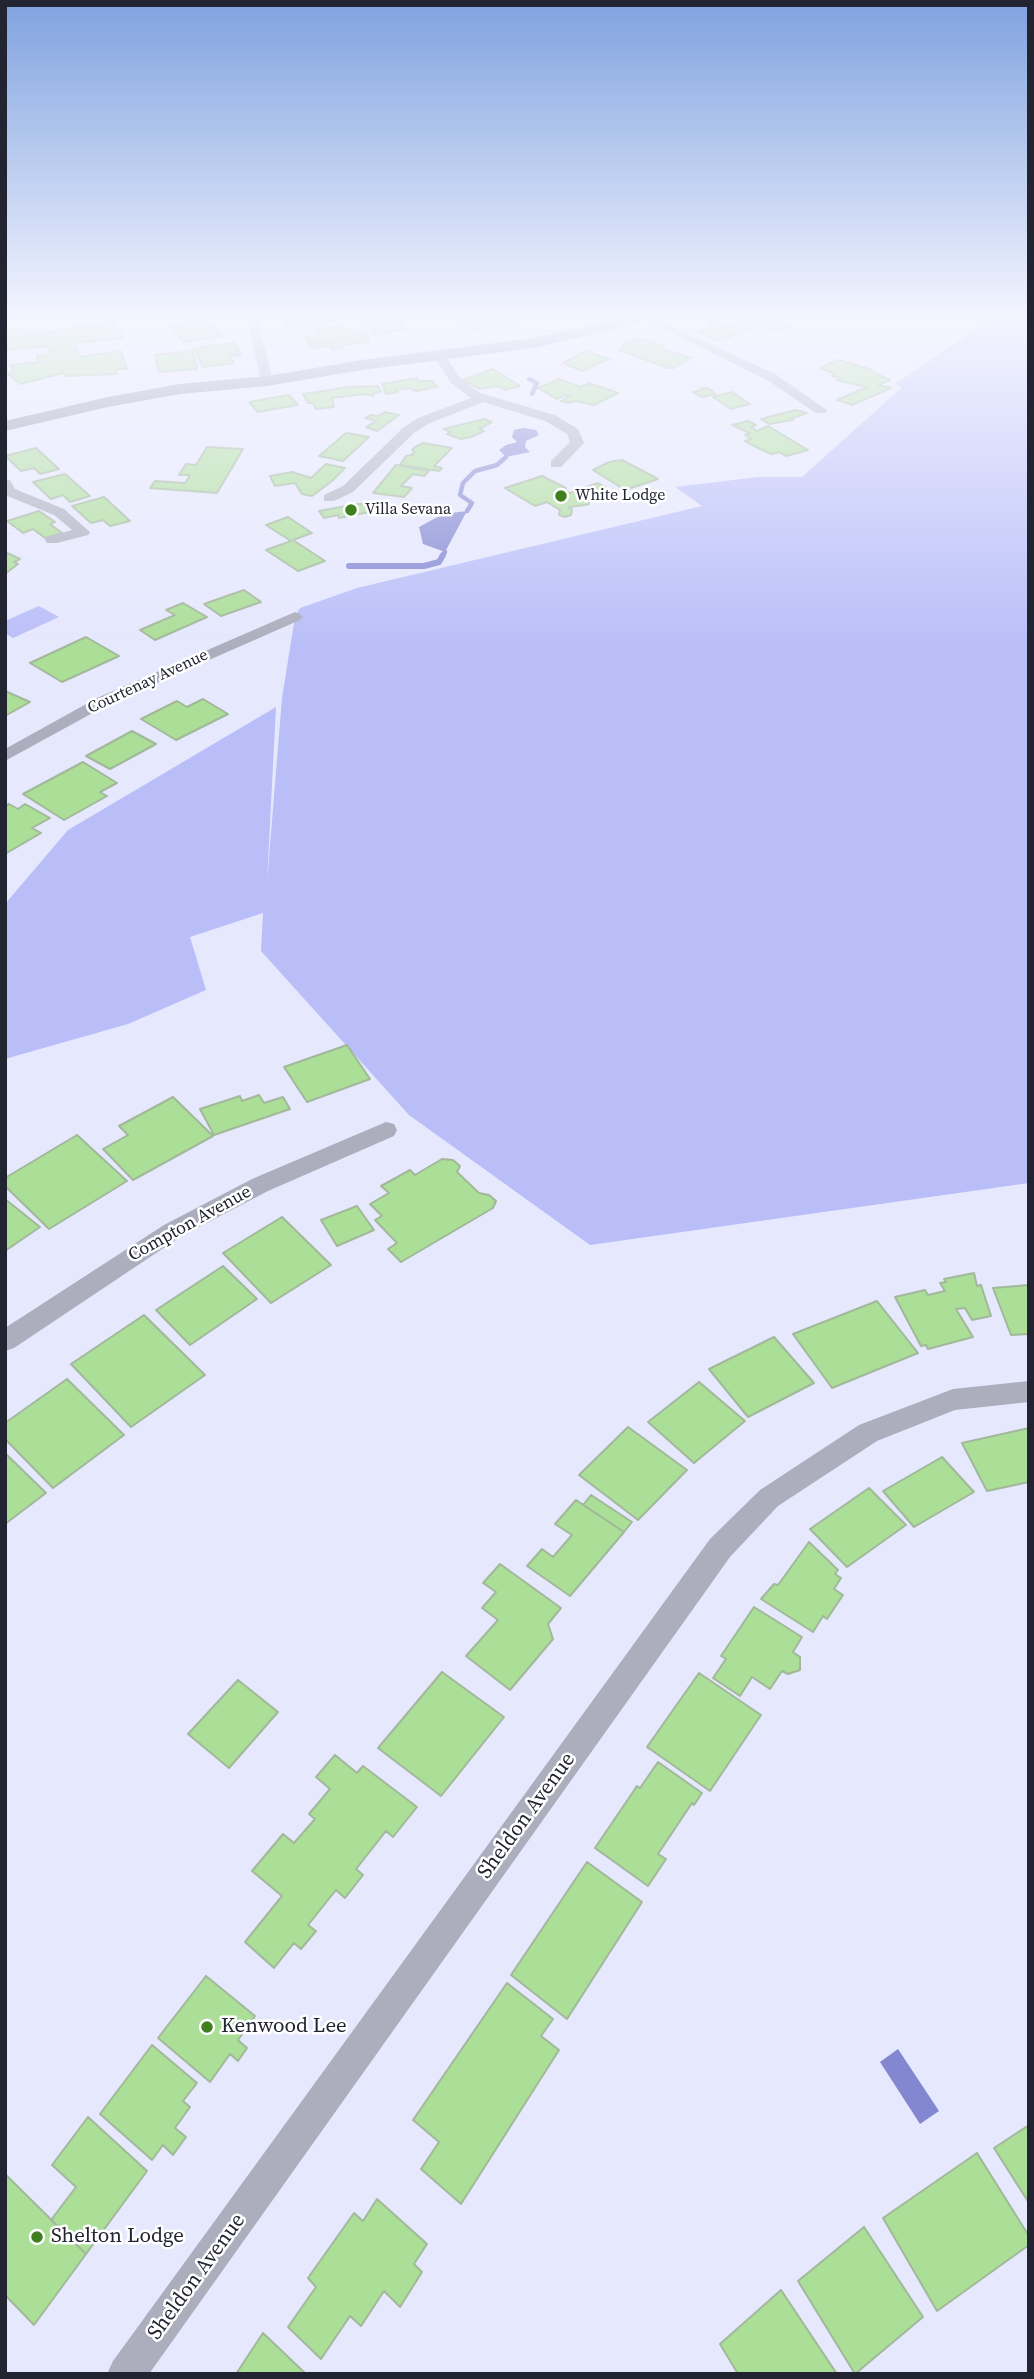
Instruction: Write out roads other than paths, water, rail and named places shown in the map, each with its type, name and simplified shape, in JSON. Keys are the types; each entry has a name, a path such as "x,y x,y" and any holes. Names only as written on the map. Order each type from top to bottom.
{"street":[{"path":"329,498 352,493 409,430 417,425"},
{"path":"556,464 578,443 573,432 562,425"},
{"path":"7,490 60,512 83,532 52,540"},
{"name":"Courtenay Avenue","path":"5,756 103,701 295,617"},
{"name":"Compton Avenue","path":"5,1341 172,1231 260,1185 387,1130"},
{"name":"Sheldon Avenue","path":"126,2374 720,1548 769,1498 868,1433 953,1400 1029,1391"}],"waterway":[{"path":"467,511 472,503 460,495 463,483 475,471 497,465 506,457"},
{"path":"442,557 445,552"},
{"path":"349,566 424,566 439,562 443,555"}],"place":[{"name":"White Lodge","path":"561,496"},
{"name":"Villa Sevana","path":"351,510"},
{"name":"Kenwood Lee","path":"207,2027"},
{"name":"Shelton Lodge","path":"37,2237"}]}
